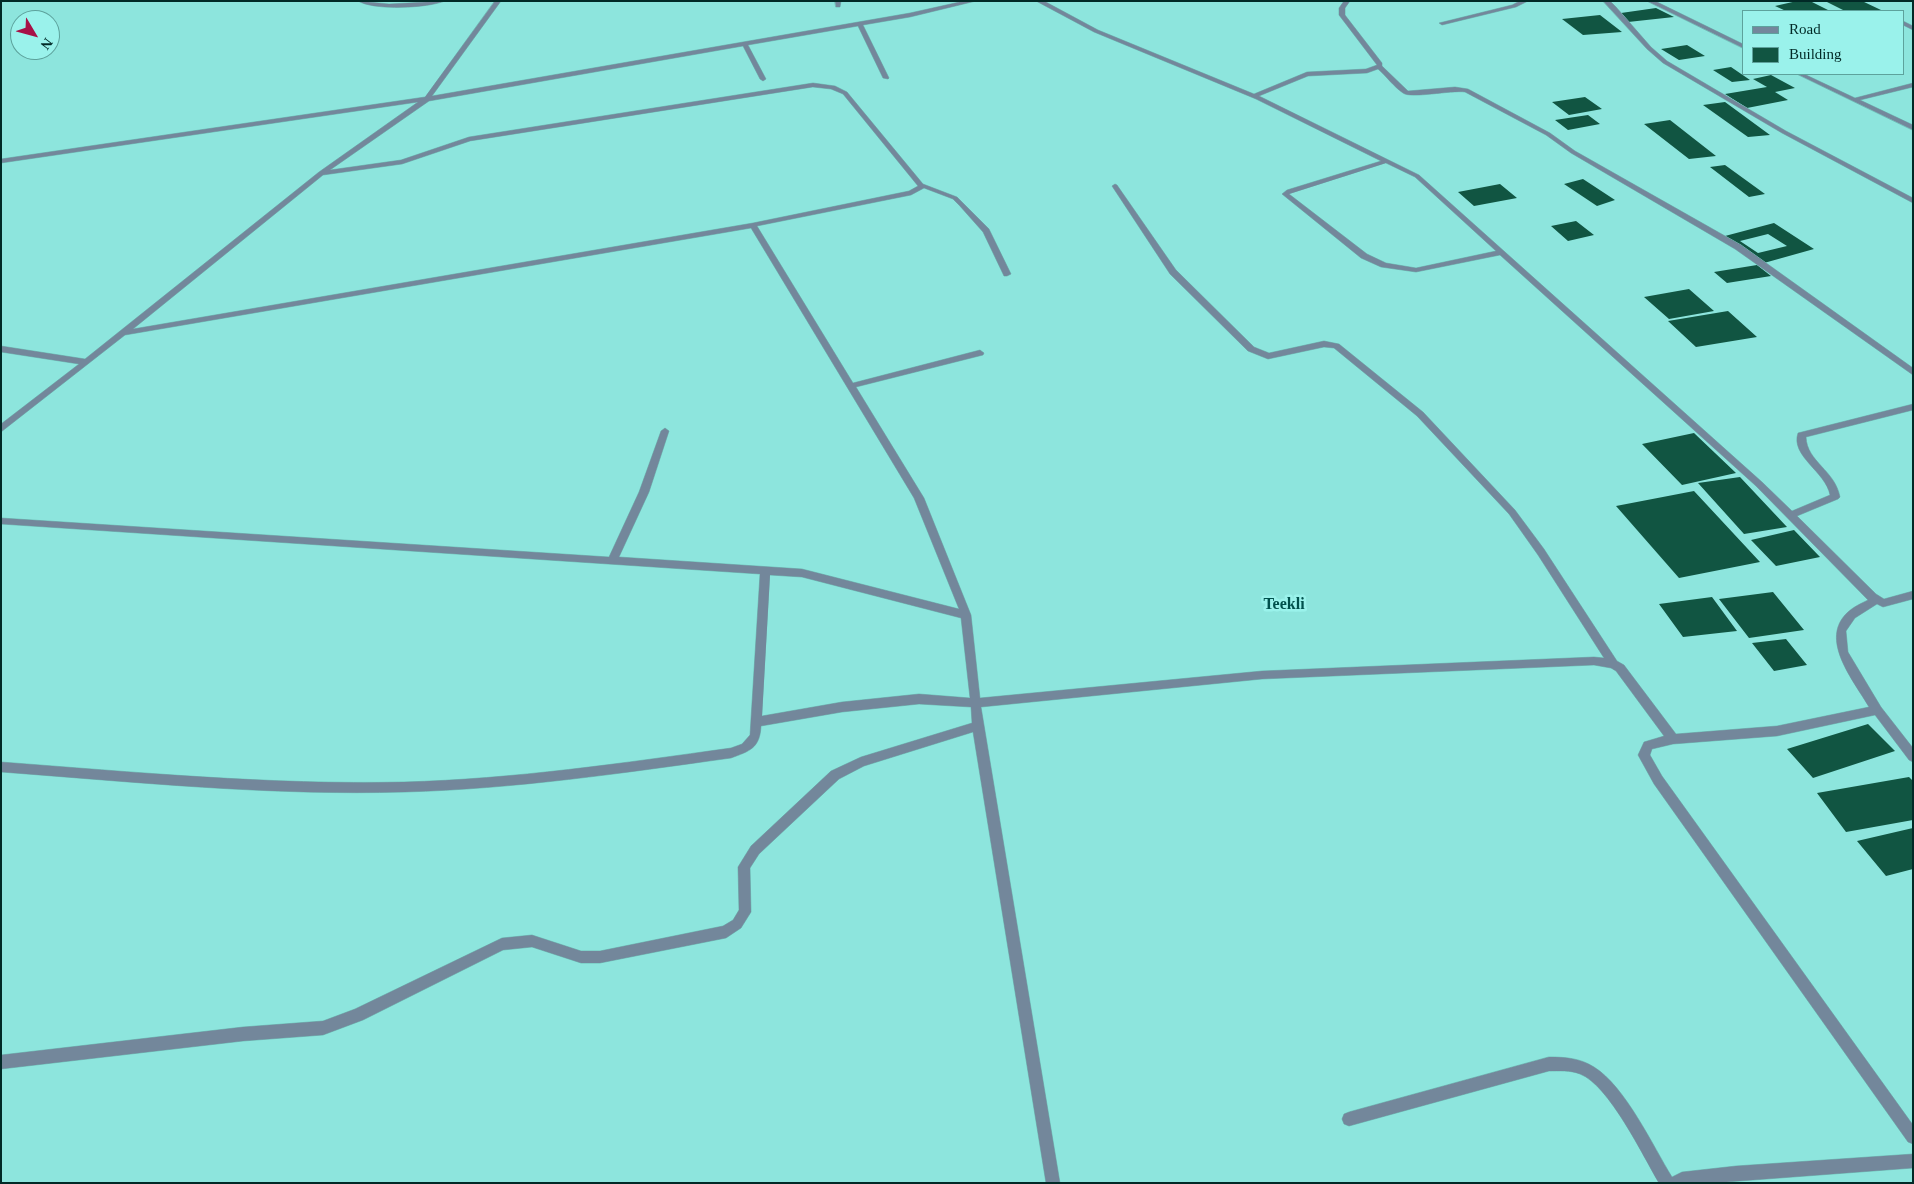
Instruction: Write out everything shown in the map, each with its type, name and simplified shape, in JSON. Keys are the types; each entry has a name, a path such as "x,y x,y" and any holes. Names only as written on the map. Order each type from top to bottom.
{"street":[{"path":"361,1 367,5 380,5 442,1"},
{"path":"1,428 124,333 320,173 428,99 498,1"},
{"path":"1,160 428,99 973,1"},
{"path":"1039,1 1096,31 1254,96 1417,176 1759,484 1876,600 1887,603 1913,595"},
{"path":"1347,1 1342,8 1342,15 1380,64 1378,66 1406,93 1455,89 1466,90 1548,134 1574,152 1738,247 1913,372"},
{"path":"1442,23 1514,6 1525,1"},
{"path":"1606,1 1629,23 1652,53 1665,62 1784,132 1913,201"},
{"path":"1650,1 1742,46"},
{"path":"859,23 886,78"},
{"path":"744,43 763,79"},
{"path":"1254,96 1307,74 1367,70 1378,66"},
{"path":"1802,75 1913,128"},
{"path":"1854,100 1913,85"},
{"path":"320,173 402,162 469,139 813,86 832,86 843,90 849,96 921,185 955,198 961,204 986,231 1007,274"},
{"path":"1387,161 1289,191 1285,194 1364,256 1384,265 1416,270 1502,252"},
{"path":"124,333 752,225 911,193 918,191 921,185"},
{"path":"1115,186 1173,272 1251,349 1268,356 1324,344 1336,346 1420,414 1512,512 1541,552 1613,664 1626,675 1673,740"},
{"path":"752,225 920,498 966,615 978,726 1053,1183"},
{"path":"1,349 86,362"},
{"path":"851,386 980,353"},
{"path":"1791,515 1835,497 1832,481 1811,461 1800,443 1801,435 1913,408"},
{"path":"612,561 644,492 665,431"},
{"path":"1,521 802,574 966,615"},
{"path":"1,767 272,786 405,787 576,774 731,753 750,745 756,738 765,571"},
{"path":"1876,600 1851,616 1841,631 1842,654 1878,710 1913,757"},
{"path":"756,722 842,707 919,699 975,703 1262,675 1594,661 1613,664"},
{"path":"1878,710 1777,731 1673,740 1653,744 1645,748 1644,755 1658,780 1913,1137"},
{"path":"1,1062 242,1034 323,1028 358,1015 502,944 532,941 581,957 600,957 726,932 737,924 745,912 744,867 749,858 755,850 835,775 861,762 978,726"},
{"path":"1349,1119 1548,1064 1564,1064 1591,1072 1610,1090 1667,1183"},
{"path":"1676,1183 1682,1179 1736,1173 1913,1161"}],"building":[{"path":"1797,1 1810,1 1828,10 1784,10 1775,6"},
{"path":"1825,1 1862,1 1881,10 1843,10"},
{"path":"1656,8 1674,17 1628,22 1621,13"},
{"path":"1600,15 1622,32 1583,35 1562,19"},
{"path":"1687,45 1705,56 1679,60 1661,49"},
{"path":"1731,67 1750,80 1732,82 1713,70"},
{"path":"1771,75 1795,88 1775,92 1788,100 1747,108 1725,94 1767,87 1753,79"},
{"path":"1585,97 1602,109 1569,115 1552,102"},
{"path":"1725,102 1770,135 1748,137 1703,105"},
{"path":"1588,115 1600,124 1568,130 1555,120"},
{"path":"1670,120 1716,156 1689,159 1644,124"},
{"path":"1725,165 1765,194 1749,197 1710,167"},
{"path":"1583,179 1615,200 1597,206 1564,184"},
{"path":"1500,184 1517,198 1474,206 1458,192"},
{"path":"1576,221 1594,235 1568,241 1551,226"},
{"path":"1774,223 1814,249 1764,263 1725,236","holes":["1768,234 1787,246 1758,253 1740,241"]},
{"path":"1757,265 1771,276 1727,283 1714,272"},
{"path":"1689,289 1714,311 1669,319 1644,297"},
{"path":"1728,311 1757,337 1696,347 1668,321"},
{"path":"1694,433 1736,473 1682,485 1642,444"},
{"path":"1740,477 1787,527 1744,534 1698,483"},
{"path":"1694,491 1760,562 1679,578 1616,506"},
{"path":"1794,530 1820,557 1776,566 1751,540"},
{"path":"1773,592 1804,630 1749,638 1719,599"},
{"path":"1712,597 1737,631 1683,637 1659,604"},
{"path":"1786,639 1807,665 1774,671 1752,643"},
{"path":"1868,724 1895,751 1813,778 1787,749"},
{"path":"1909,777 1913,781 1913,820 1846,832 1817,793"},
{"path":"1913,828 1913,869 1886,876 1857,841"}],"district":[{"name":"Teekli","path":"1284,605"}]}
